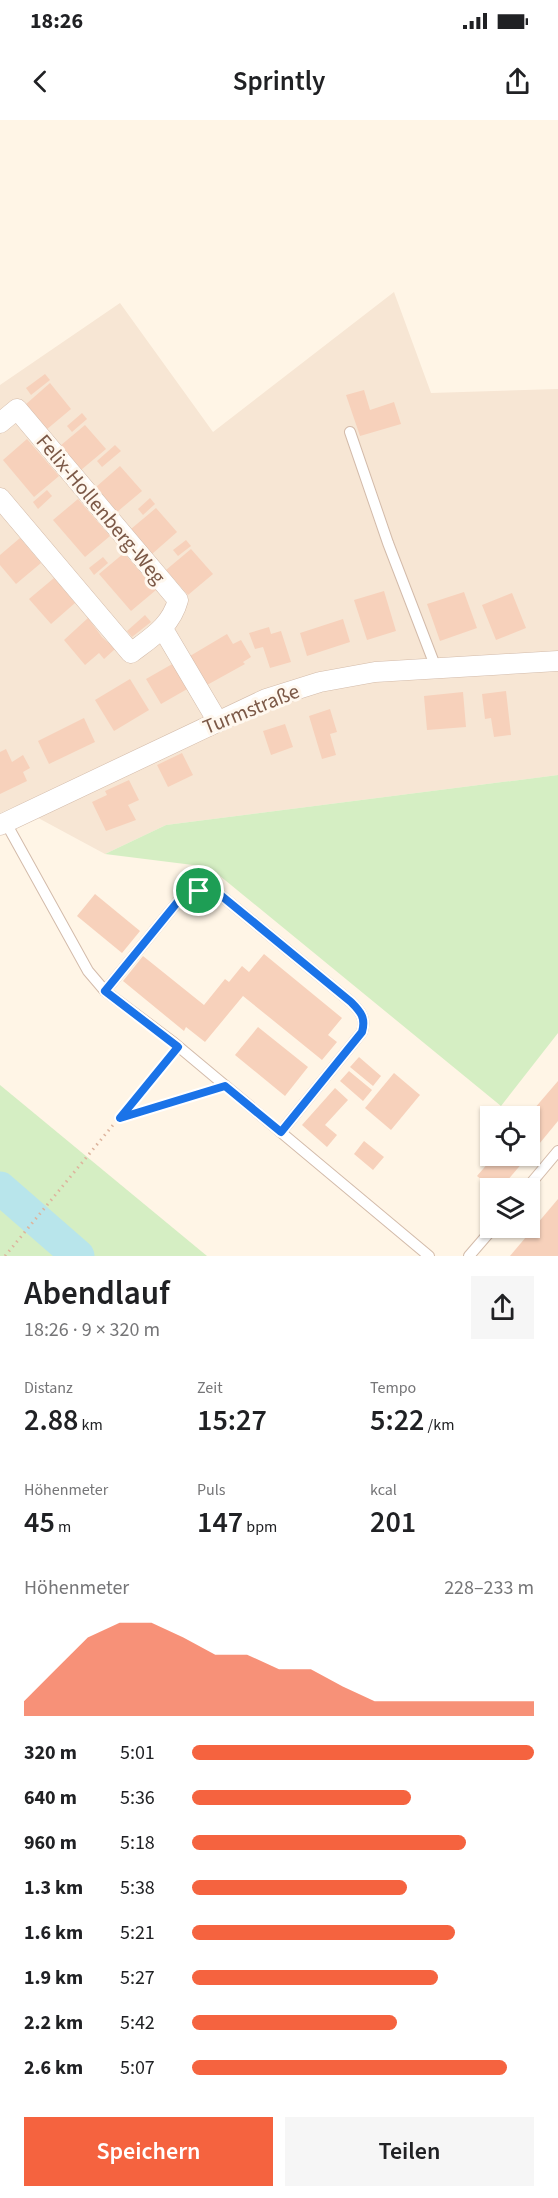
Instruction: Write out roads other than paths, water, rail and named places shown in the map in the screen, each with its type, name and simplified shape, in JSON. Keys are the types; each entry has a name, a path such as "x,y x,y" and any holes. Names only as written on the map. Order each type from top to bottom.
{"street":[{"name":"Felix-Hollenberg-Weg","path":"0,423 16,409 178,600 174,616 163,629 131,653 0,498"},
{"path":"163,629 218,722"},
{"name":"Turmstraße","path":"3,824 266,699 320,682 375,672 558,662"}],"lane":[{"path":"350,432 388,543 436,668"},
{"path":"3,824 82,962 105,991 178,1047 429,1256"},
{"path":"105,991 180,899 199,891 218,893 351,1002 361,1012 365,1022 362,1032 281,1132"},
{"path":"536,1178 558,1152"},
{"path":"469,1256 485,1238"}],"waterway":[{"path":"0,1188 78,1256"}]}
